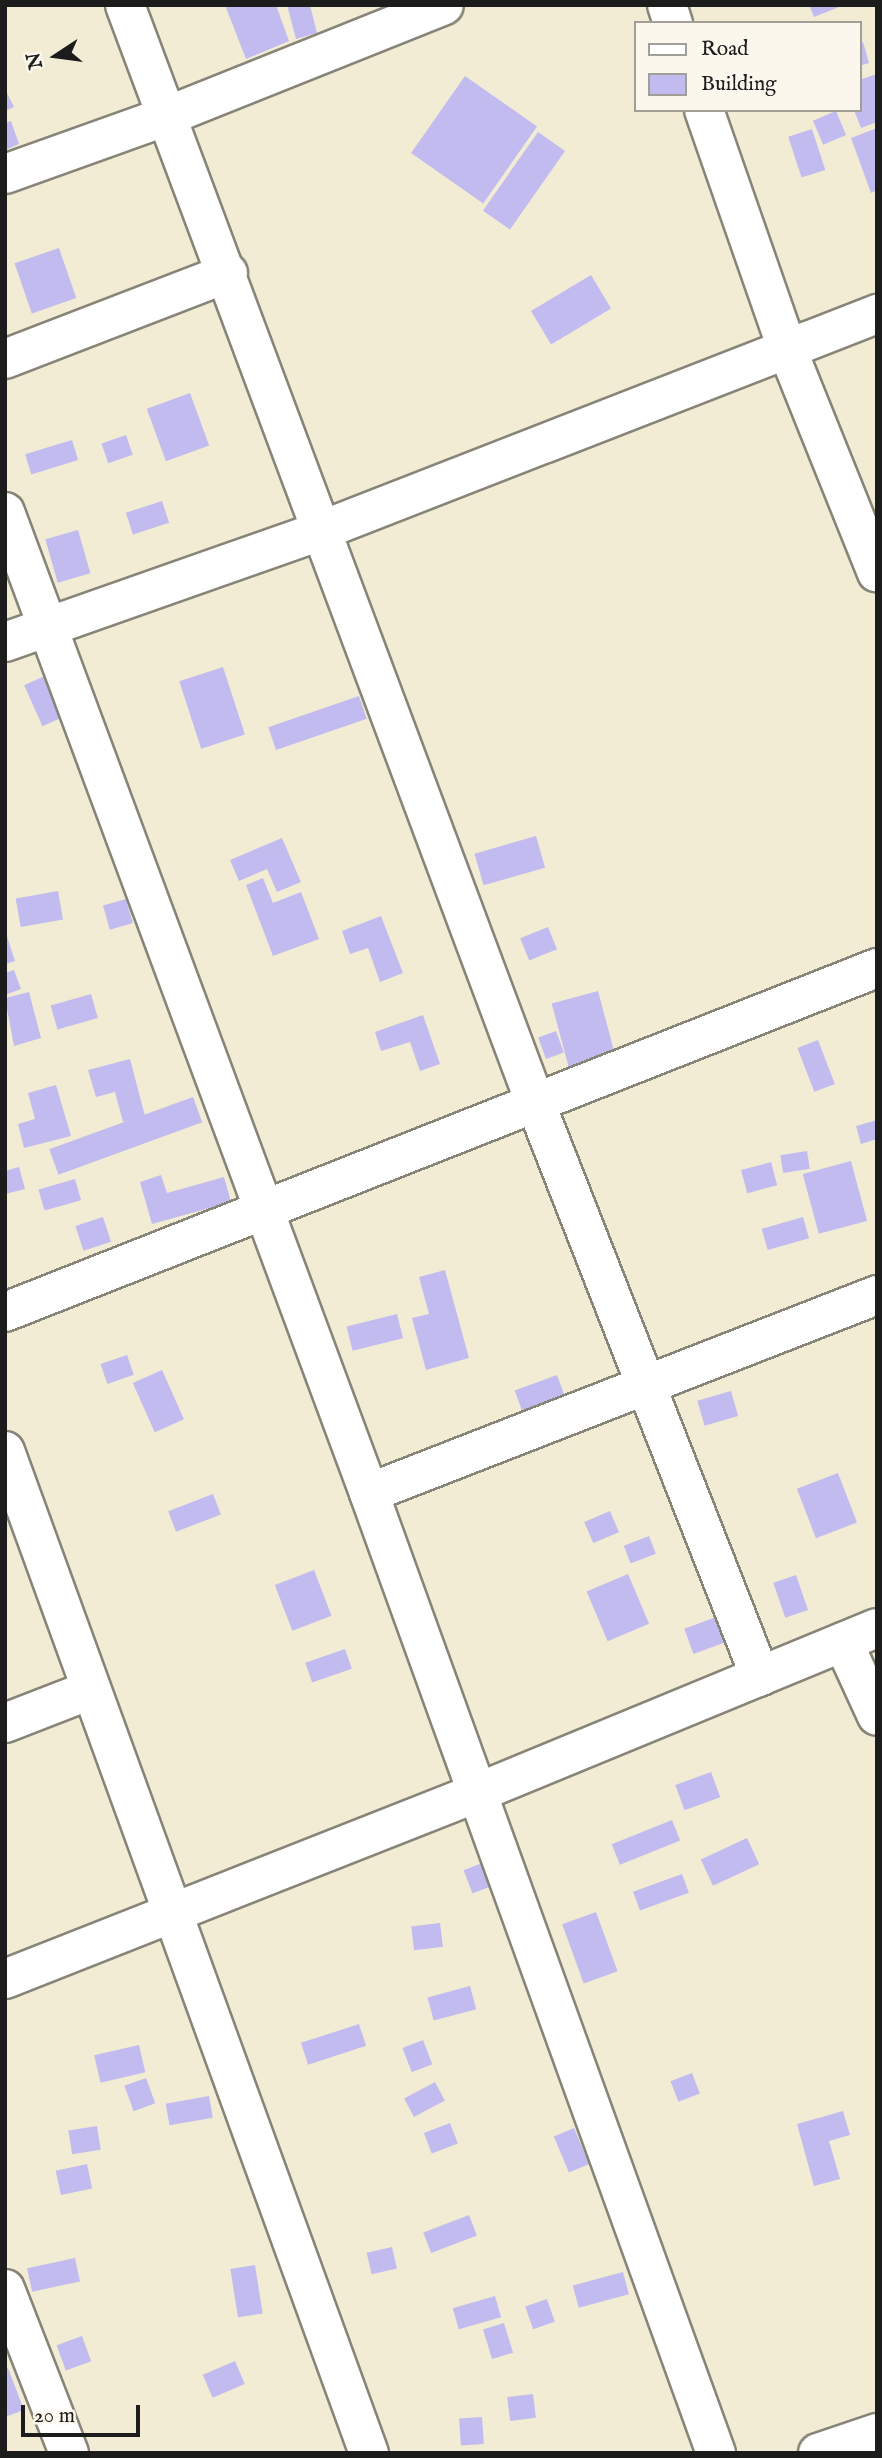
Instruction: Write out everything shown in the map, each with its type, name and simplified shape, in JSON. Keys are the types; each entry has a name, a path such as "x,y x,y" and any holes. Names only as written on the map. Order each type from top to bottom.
{"street":[{"path":"125,5 228,273 320,531 535,1102 760,1676"},
{"path":"5,174 167,116 444,5"},
{"path":"705,112 787,349 877,573"},
{"path":"5,359 228,273"},
{"path":"5,642 320,531 877,314"},
{"path":"5,512 51,626 263,1213 479,1792 716,2453"},
{"path":"5,1312 263,1213 535,1102 877,968"},
{"path":"369,1493 877,1295"},
{"path":"5,1451 369,2453"},
{"path":"5,1979 479,1792 860,1635 877,1716"},
{"path":"5,1723 90,1690"},
{"path":"5,2289 69,2453"},
{"path":"818,2453 877,2433"}],"building":[{"path":"225,5 276,5 289,41 246,59"},
{"path":"287,5 310,5 317,33 296,39"},
{"path":"809,5 844,5 814,17"},
{"path":"861,42 869,63 861,65"},
{"path":"877,74 877,122 861,128 855,112 861,112 861,79"},
{"path":"465,76 537,126 483,203 411,153"},
{"path":"5,89 14,107 5,111"},
{"path":"836,112 846,135 823,145 813,121"},
{"path":"11,121 19,144 5,150 5,123"},
{"path":"877,128 877,190 871,193 851,138"},
{"path":"812,129 825,170 802,178 788,137"},
{"path":"538,132 565,151 510,230 483,211"},
{"path":"59,248 76,298 32,313 15,263"},
{"path":"591,275 611,308 551,344 531,311"},
{"path":"190,393 209,446 166,461 147,409"},
{"path":"126,435 133,455 108,463 101,443"},
{"path":"72,440 78,460 31,474 25,454"},
{"path":"162,501 169,523 133,535 126,513"},
{"path":"78,530 90,573 58,583 45,539"},
{"path":"223,667 245,735 201,749 179,681"},
{"path":"47,675 65,716 42,726 24,685"},
{"path":"359,696 367,719 276,750 268,727"},
{"path":"536,836 545,868 484,885 474,854"},
{"path":"282,838 301,882 277,892 267,869 239,881 230,860"},
{"path":"263,878 273,903 301,892 319,939 273,956 246,885"},
{"path":"58,891 63,920 21,927 16,898"},
{"path":"126,899 133,923 110,930 103,906"},
{"path":"381,916 403,973 380,982 368,948 350,954 342,931"},
{"path":"548,927 557,949 529,960 520,938"},
{"path":"5,930 15,961 5,964"},
{"path":"14,970 21,989 5,995 5,973"},
{"path":"598,991 616,1057 569,1069 552,1003"},
{"path":"29,992 41,1038 14,1046 5,998"},
{"path":"91,994 98,1018 58,1030 51,1006"},
{"path":"423,1015 440,1064 420,1071 410,1042 381,1051 375,1032"},
{"path":"556,1031 564,1053 546,1059 538,1037"},
{"path":"818,1040 835,1084 814,1092 797,1048"},
{"path":"130,1059 145,1116 123,1122 115,1092 96,1097 88,1070"},
{"path":"56,1085 71,1136 24,1148 18,1124 35,1119 28,1093"},
{"path":"193,1097 202,1122 58,1175 49,1149"},
{"path":"877,1120 877,1139 861,1144 856,1126"},
{"path":"807,1151 810,1169 783,1173 780,1155"},
{"path":"851,1161 867,1221 819,1234 803,1174"},
{"path":"771,1162 777,1185 747,1193 741,1170"},
{"path":"19,1167 25,1189 5,1194 5,1171"},
{"path":"161,1175 167,1193 224,1177 231,1202 152,1224 140,1182"},
{"path":"75,1179 81,1200 45,1211 38,1189"},
{"path":"103,1217 111,1242 83,1251 75,1226"},
{"path":"803,1217 809,1238 768,1250 762,1229"},
{"path":"445,1270 469,1358 426,1370 412,1318 429,1314 419,1277"},
{"path":"397,1314 403,1338 353,1351 347,1327"},
{"path":"127,1355 134,1375 107,1384 101,1364"},
{"path":"162,1370 184,1419 155,1432 133,1383"},
{"path":"557,1375 576,1428 534,1443 515,1390"},
{"path":"731,1391 738,1416 705,1426 697,1401"},
{"path":"838,1473 857,1522 816,1538 797,1489"},
{"path":"213,1494 221,1515 176,1532 168,1511"},
{"path":"610,1511 619,1532 593,1543 584,1522"},
{"path":"649,1536 656,1554 631,1563 624,1546"},
{"path":"314,1570 332,1616 292,1631 275,1585"},
{"path":"628,1574 649,1624 608,1641 587,1592"},
{"path":"796,1575 808,1610 785,1618 773,1583"},
{"path":"719,1616 728,1641 693,1654 684,1629"},
{"path":"345,1649 352,1669 312,1683 305,1663"},
{"path":"711,1772 720,1797 685,1810 675,1785"},
{"path":"672,1820 680,1840 620,1865 612,1844"},
{"path":"747,1838 759,1864 713,1886 701,1860"},
{"path":"485,1862 494,1885 472,1894 464,1870"},
{"path":"682,1874 689,1893 640,1911 633,1892"},
{"path":"596,1912 618,1971 584,1984 562,1924"},
{"path":"440,1923 443,1947 414,1950 411,1927"},
{"path":"470,1986 476,2009 434,2021 427,1997"},
{"path":"359,2024 366,2046 308,2065 301,2043"},
{"path":"423,2040 432,2064 412,2072 402,2048"},
{"path":"139,2045 145,2072 100,2083 94,2055"},
{"path":"692,2073 700,2094 678,2102 671,2081"},
{"path":"146,2078 155,2103 134,2111 124,2086"},
{"path":"435,2082 445,2101 414,2117 404,2098"},
{"path":"209,2096 213,2118 169,2125 166,2104"},
{"path":"843,2111 850,2135 829,2141 840,2179 814,2186 797,2124"},
{"path":"450,2123 458,2144 432,2154 424,2133"},
{"path":"97,2126 101,2150 72,2154 68,2131"},
{"path":"574,2128 589,2164 569,2172 554,2137"},
{"path":"87,2164 92,2188 61,2195 56,2171"},
{"path":"469,2215 477,2236 431,2253 423,2233"},
{"path":"392,2247 397,2268 372,2274 367,2253"},
{"path":"75,2258 80,2281 32,2292 27,2268"},
{"path":"255,2265 263,2313 238,2317 230,2269"},
{"path":"623,2272 629,2294 579,2308 573,2285"},
{"path":"495,2296 501,2317 459,2329 453,2308"},
{"path":"547,2299 555,2322 533,2329 525,2306"},
{"path":"504,2323 513,2353 492,2359 483,2329"},
{"path":"82,2336 91,2361 66,2371 57,2345"},
{"path":"235,2361 245,2384 213,2398 203,2375"},
{"path":"8,2368 24,2410 5,2417 5,2370"},
{"path":"533,2394 536,2418 510,2421 507,2397"},
{"path":"482,2417 484,2444 461,2446 459,2419"}]}
